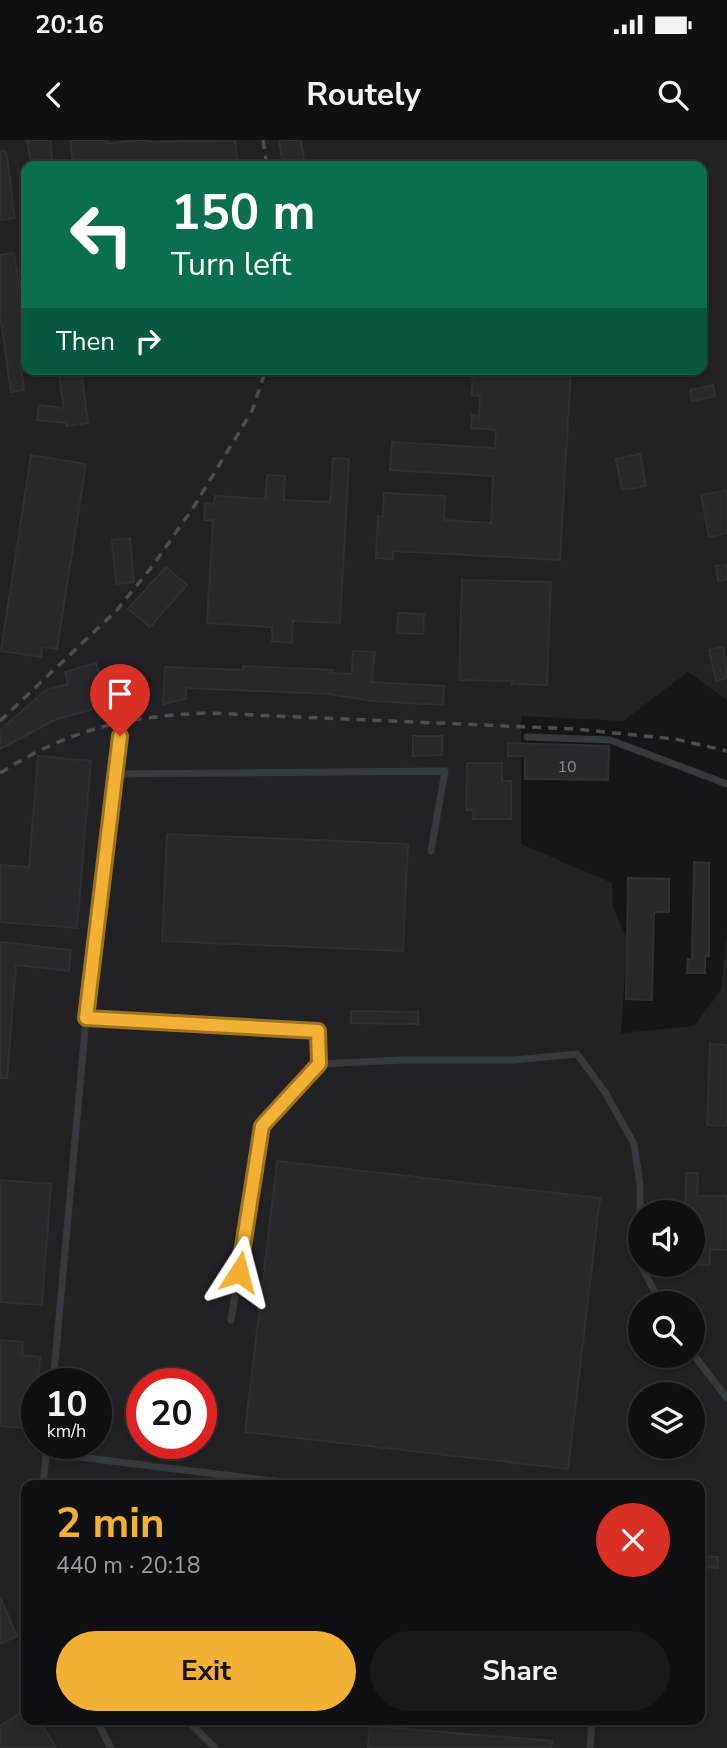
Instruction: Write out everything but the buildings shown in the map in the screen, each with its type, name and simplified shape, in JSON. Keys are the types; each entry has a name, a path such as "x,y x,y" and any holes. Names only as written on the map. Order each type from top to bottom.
{"lane":[{"path":"53,1368 86,1018 120,736"},
{"path":"527,737 610,740 727,784"},
{"path":"116,774 445,771 432,851"},
{"path":"86,1018 318,1031 319,1064 262,1126 231,1320"},
{"path":"319,1064 402,1060 514,1060 577,1054 605,1092 634,1144 640,1200"},
{"path":"704,1368 727,1398"},
{"path":"44,1480 45,1459"},
{"path":"95,1459 265,1480"},
{"path":"99,1725 111,1748"},
{"path":"192,1725 215,1748"},
{"path":"590,1748 592,1725"}],"shaded area":[{"path":"0,140 727,140 727,700 688,672 623,721 521,716 521,844 612,883 613,907 627,939 621,1033 694,1026 721,990 727,931 727,1748 0,1748"}],"railway":[{"path":"263,140 266,161"},
{"path":"0,721 117,610 154,564 193,508 252,411 264,375"},
{"path":"0,773 75,735 151,717 208,713 575,729 675,739 727,751"}],"route":[{"path":"120,736 86,1018 318,1031 319,1064 262,1126 239,1272"}]}
